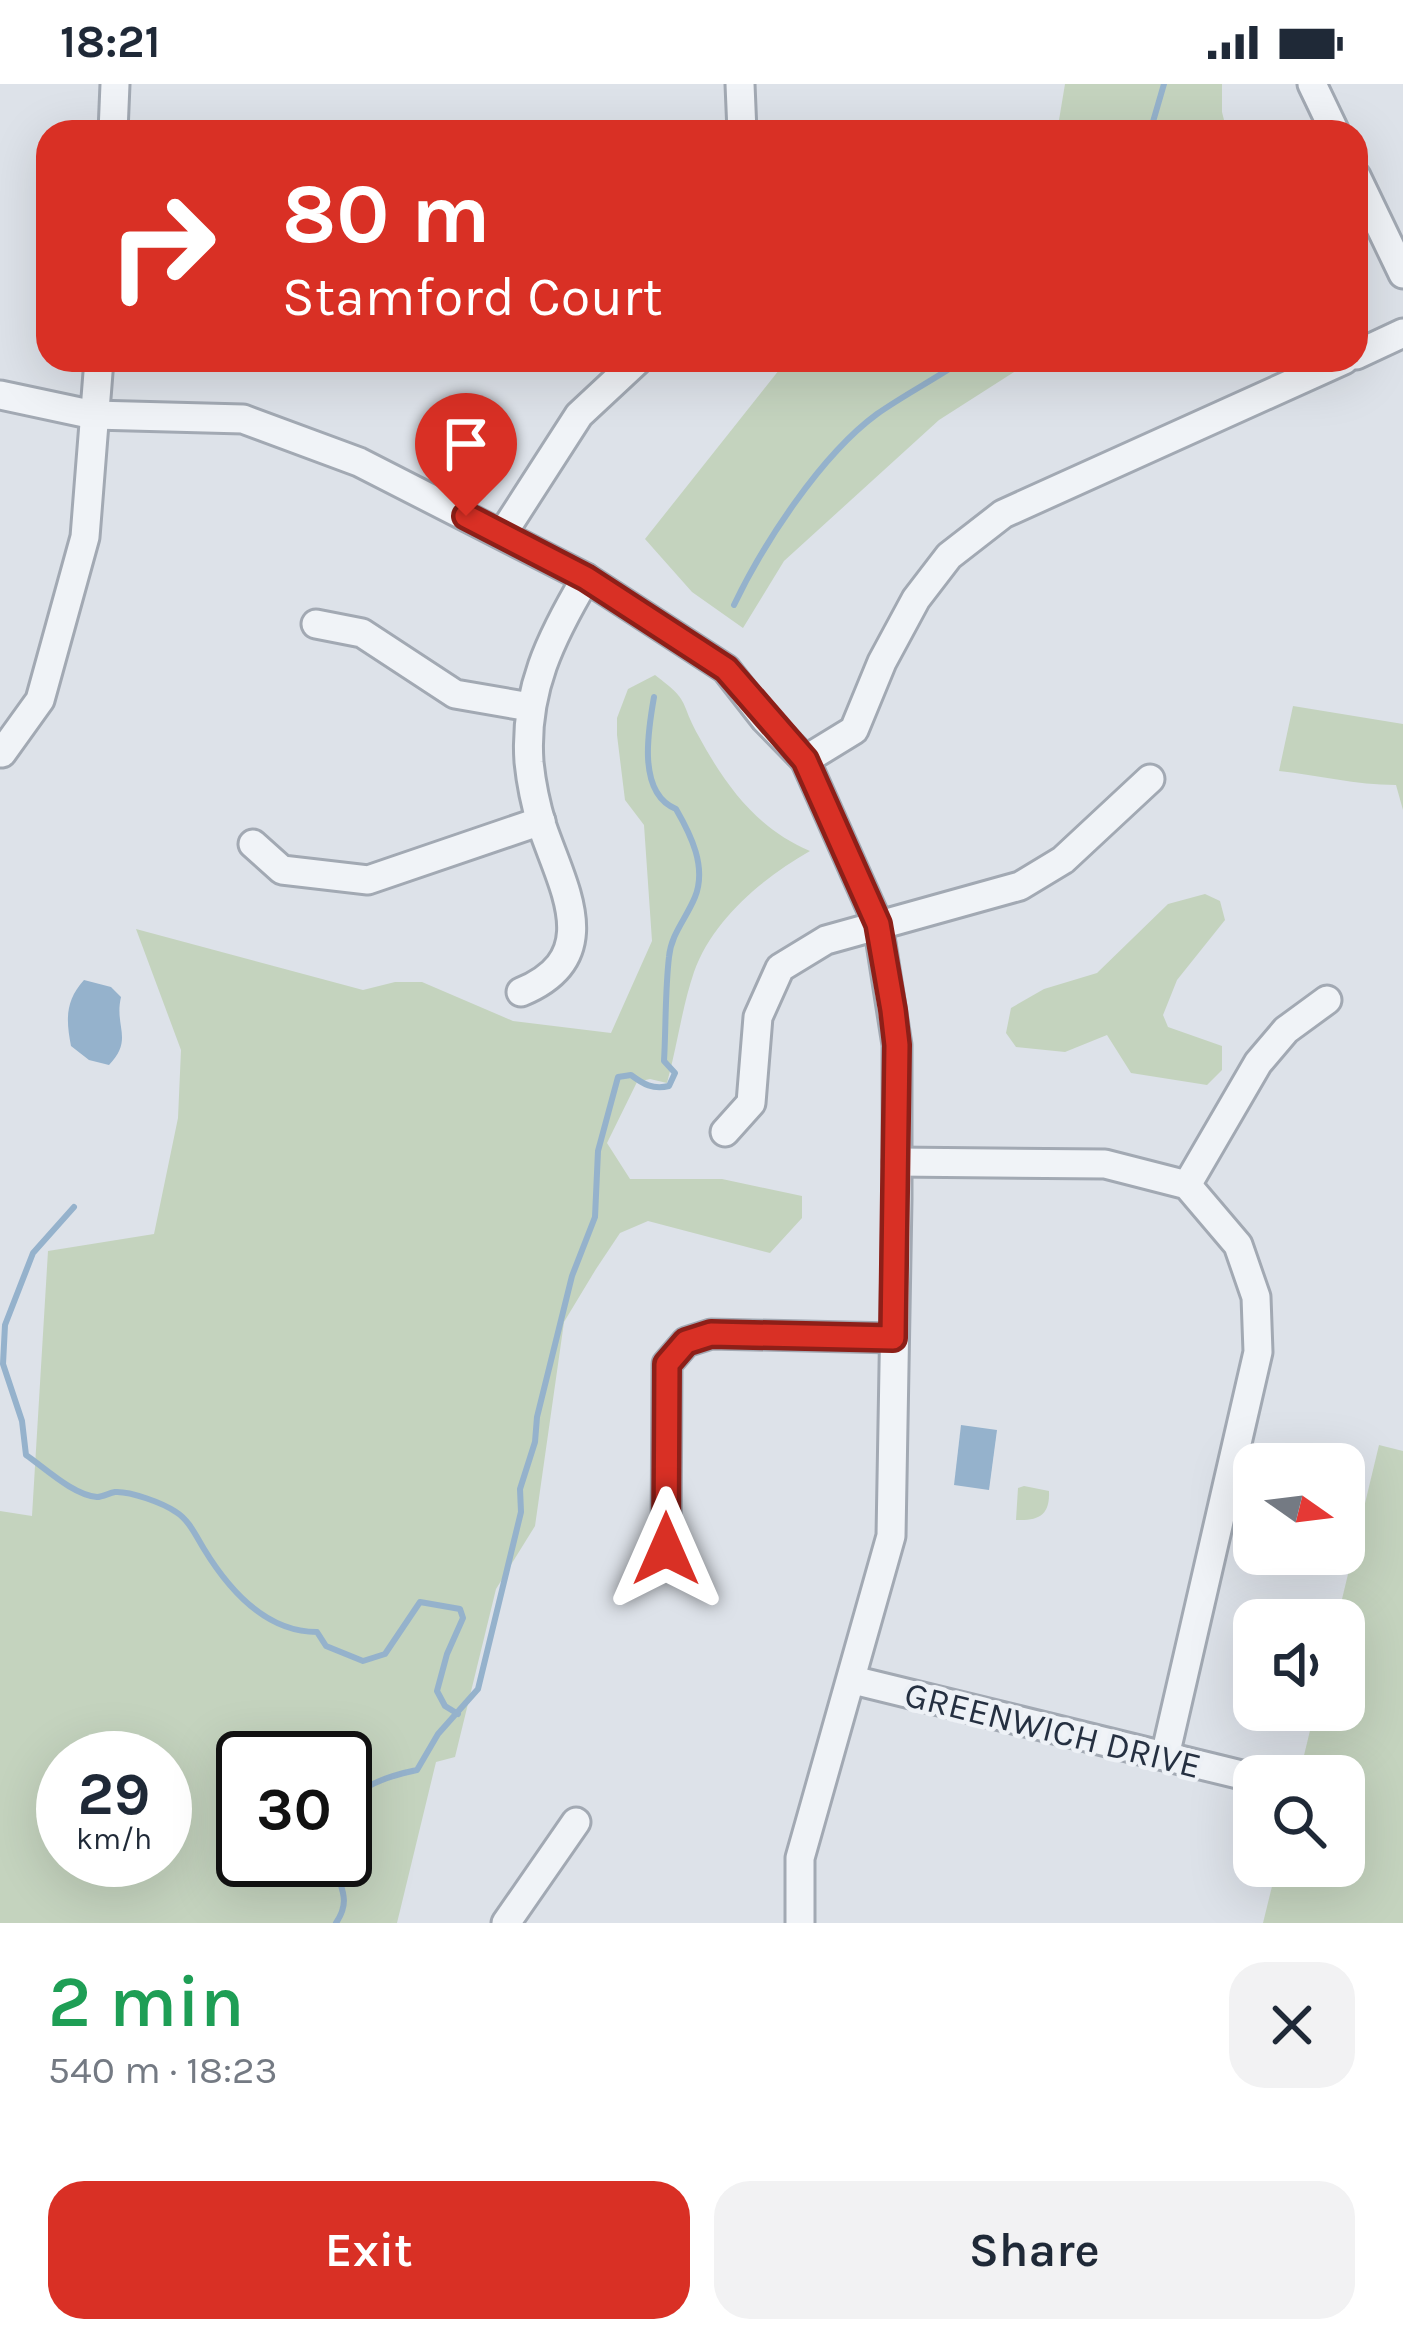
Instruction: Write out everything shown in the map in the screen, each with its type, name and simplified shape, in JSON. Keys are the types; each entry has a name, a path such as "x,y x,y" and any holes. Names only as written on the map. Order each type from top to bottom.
{"street":[{"path":"114,120 115,84"},
{"path":"740,84 742,120"},
{"path":"1312,84 1329,120"},
{"path":"1368,201 1403,274"},
{"path":"1368,349 1398,335 1403,365"},
{"path":"2,753 40,700 85,537 98,372"},
{"path":"503,533 579,415 625,372"},
{"path":"805,760 854,730 882,662 916,599 949,556 985,528 1004,514 1318,372"},
{"path":"0,395 94,415 243,418 358,463 586,578 726,669 805,760 878,924 897,1045 897,1162 891,1536 800,1858 800,1923"},
{"path":"521,992 545,982 560,965 573,935 572,902 541,821 529,763 530,707 551,637 586,578"},
{"path":"316,624 362,633 454,694 530,707"},
{"path":"725,1132 751,1103 758,1017 780,968 826,940 1020,886 1063,860 1150,779"},
{"path":"253,844 282,870 368,880 541,821"},
{"path":"1187,1185 1258,1063 1286,1030 1327,1000"},
{"path":"897,1162 1106,1164 1187,1185 1238,1245 1256,1297 1258,1352 1165,1756"},
{"path":"666,1549 667,1364 686,1342 711,1334 893,1338"},
{"name":"GREENWICH DRIVE","path":"853,1680 1233,1773"},
{"path":"506,1923 576,1822"}],"green space":[{"path":"1065,84 1222,84 1224,120 1059,120"},
{"path":"777,372 1014,372 939,420 784,561 743,628 692,592 645,539"},
{"path":"655,675 683,702 708,753 744,804 774,831 810,851 758,887 714,935 694,972 667,1083 637,1082 607,1143 630,1179 722,1179 802,1196 802,1218 770,1253 648,1221 620,1233 564,1322 535,1526 496,1589 455,1757 436,1762 397,1923 0,1923 0,1511 32,1516 48,1251 154,1234 178,1118 181,1050 136,929 363,990 395,982 422,982 513,1021 611,1033 652,941 644,825 625,800 617,718 628,689"},
{"path":"1293,706 1403,724 1403,810 1396,785 1279,771"},
{"path":"1205,894 1220,901 1225,920 1177,980 1163,1015 1168,1027 1222,1046 1222,1070 1207,1085 1131,1073 1107,1035 1065,1052 1016,1047 1006,1033 1011,1008 1044,989 1097,973 1168,904"},
{"path":"1379,1445 1403,1451 1403,1923 1263,1923 1272,1887 1365,1887 1365,1755 1304,1755 1310,1731 1365,1731 1365,1599 1342,1599 1348,1575 1365,1575 1365,1503"},
{"path":"1018,1488 1049,1491 1048,1506 1037,1518 1016,1520"}],"water":[{"path":"84,980 111,987 121,997 122,1040 109,1065 89,1060 71,1046 68,1011"},
{"path":"961,1425 997,1430 989,1490 954,1485"}],"waterway":[{"path":"1154,120 1164,84"},
{"path":"734,605 777,529 835,453 877,414 944,372"},
{"path":"372,1785 417,1770 438,1734 478,1689 521,1512 520,1489 535,1442 537,1417 572,1276 595,1217 598,1151 618,1077 631,1075 663,1087 669,1086 675,1073 664,1061 669,957 695,897 699,874 687,830 676,809 655,790 650,775 648,743 654,697"},
{"path":"74,1207 33,1253 5,1325 3,1364 22,1421 26,1455 88,1495 129,1493 176,1512 250,1606 281,1625 317,1632 326,1646 363,1661 385,1654 420,1602 460,1609 463,1618 437,1691 445,1706 458,1714"},
{"path":"336,1923 344,1899 341,1887"}],"route":[{"path":"466,516 586,578 726,669 805,760 878,924 897,1045 893,1338 711,1334 686,1342 667,1364 666,1549"}]}
